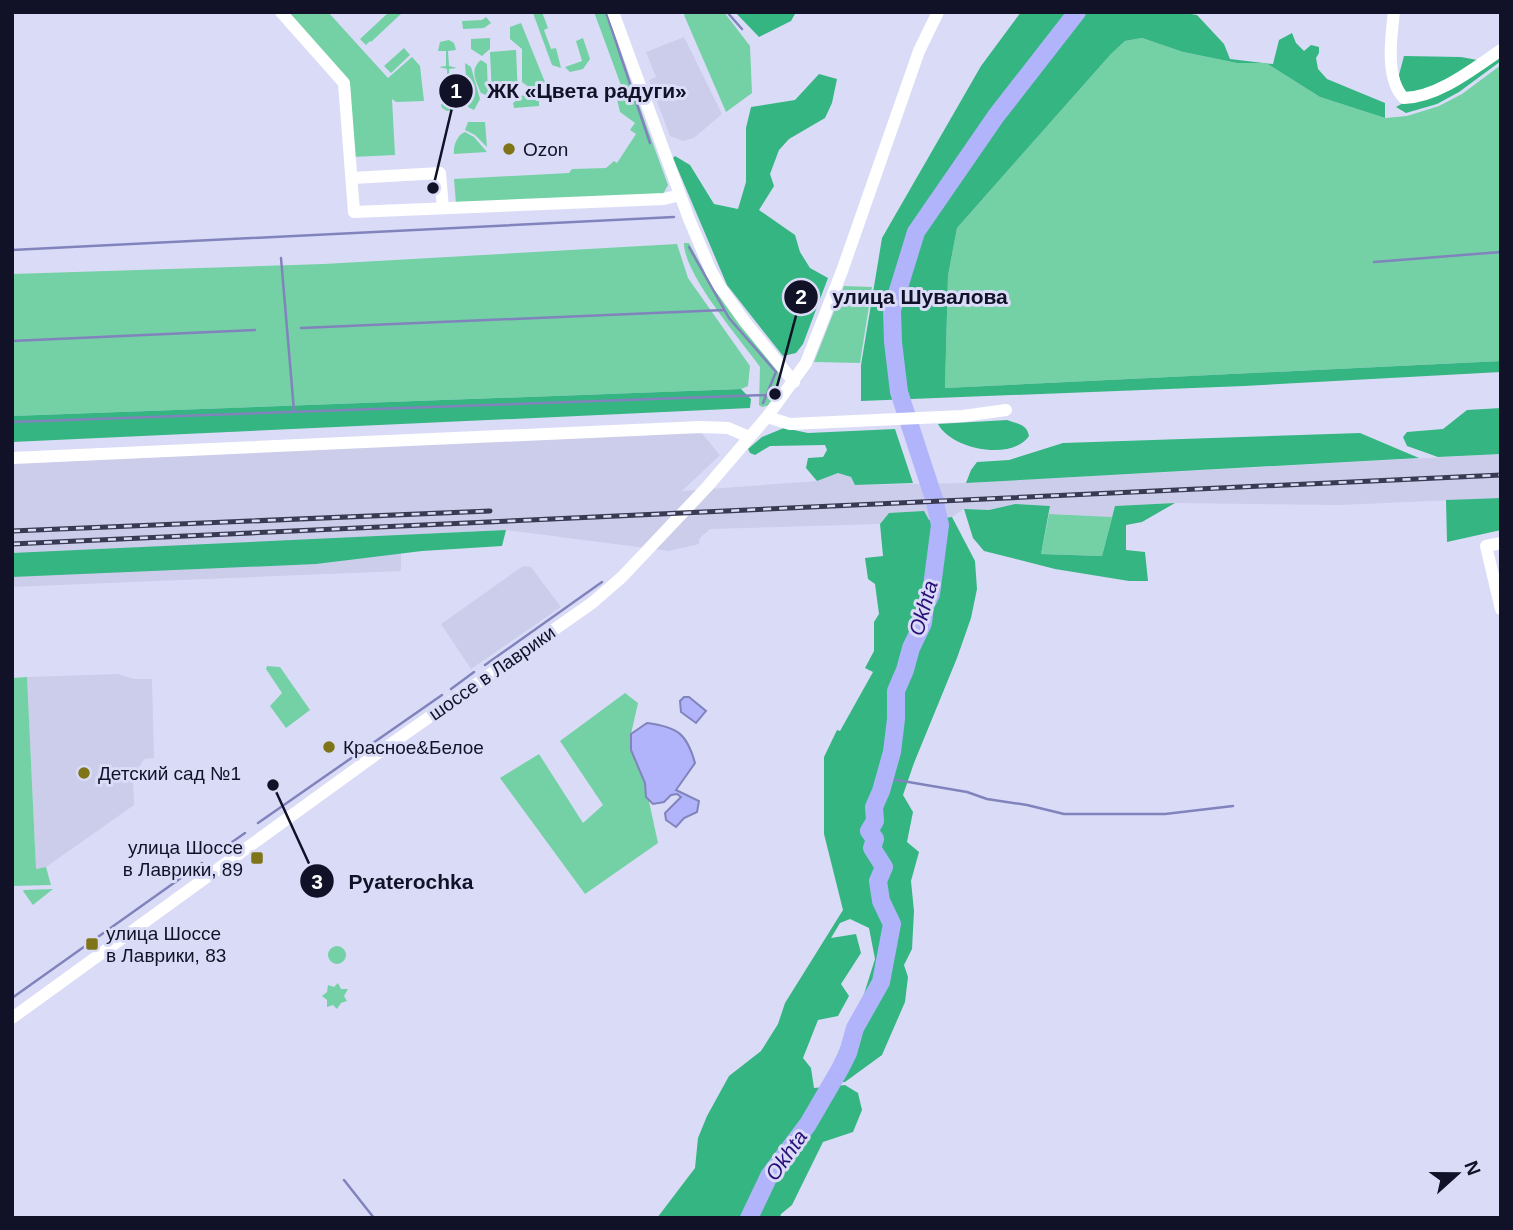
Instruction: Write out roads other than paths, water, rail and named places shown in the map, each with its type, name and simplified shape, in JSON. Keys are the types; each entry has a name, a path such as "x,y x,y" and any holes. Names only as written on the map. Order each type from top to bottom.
{"street":[{"path":"281,12 344,83 354,212 664,199 680,195"},
{"path":"613,12 691,225 720,288 794,382"},
{"name":"шоссе в Лаврики","path":"12,1018 378,753 592,603 622,578 663,535 767,417 806,363 919,51 937,12"},
{"path":"1394,12 1393,80 1397,91 1404,98 1434,90 1501,50"},
{"path":"353,178 440,173 443,208"},
{"path":"767,417 790,424 963,416 1006,410"},
{"path":"12,458 701,427 728,428 749,438"},
{"path":"1501,543 1486,546 1501,609"}],"water":[{"path":"689,697 706,711 696,723 681,712 680,701"},
{"path":"647,723 666,727 680,734 695,763 676,790 699,801 697,812 684,818 676,827 666,820 665,813 681,797 677,794 671,795 664,802 653,804 646,797 645,783 631,750 631,734"}],"waterway":[{"path":"606,12 650,143"},
{"path":"727,12 742,29"},
{"name":"Okhta","path":"749,1218 769,1176 808,1124 848,1053 855,1028 881,982 892,924 881,901 878,881 884,867 872,848 875,839 869,831 875,821 874,807 892,752 896,691 923,623 925,606 931,594 940,525 899,392 892,310 916,232 996,116 1077,12"},
{"path":"12,250 674,217"},
{"path":"689,247 729,318 776,372 763,403"},
{"path":"1374,262 1501,252"},
{"path":"281,258 294,411"},
{"path":"301,328 724,310"},
{"path":"12,341 255,330"},
{"path":"12,422 766,395"},
{"path":"485,665 602,582"},
{"path":"451,689 474,672"},
{"path":"258,823 442,695"},
{"path":"885,778 967,792 987,799 1064,814 1165,814 1233,806"},
{"path":"215,854 245,833"},
{"path":"12,998 202,863"},
{"path":"344,1180 374,1218"}],"railway":[{"path":"12,544 1501,475"},
{"path":"12,531 490,511"}],"place":[{"name":"Ozon","path":"509,149"},
{"name":"ЖК «Цвета радуги»","path":"433,188"},
{"name":"улица Шувалова","path":"775,394"},
{"name":"Красное&Белое","path":"329,747"},
{"name":"Детский сад №1","path":"84,773"},
{"name":"Pyaterochka","path":"273,785"},
{"name":"улица Шоссе в Лаврики, 89","path":"257,858"},
{"name":"улица Шоссе в Лаврики, 83","path":"92,944"}]}
